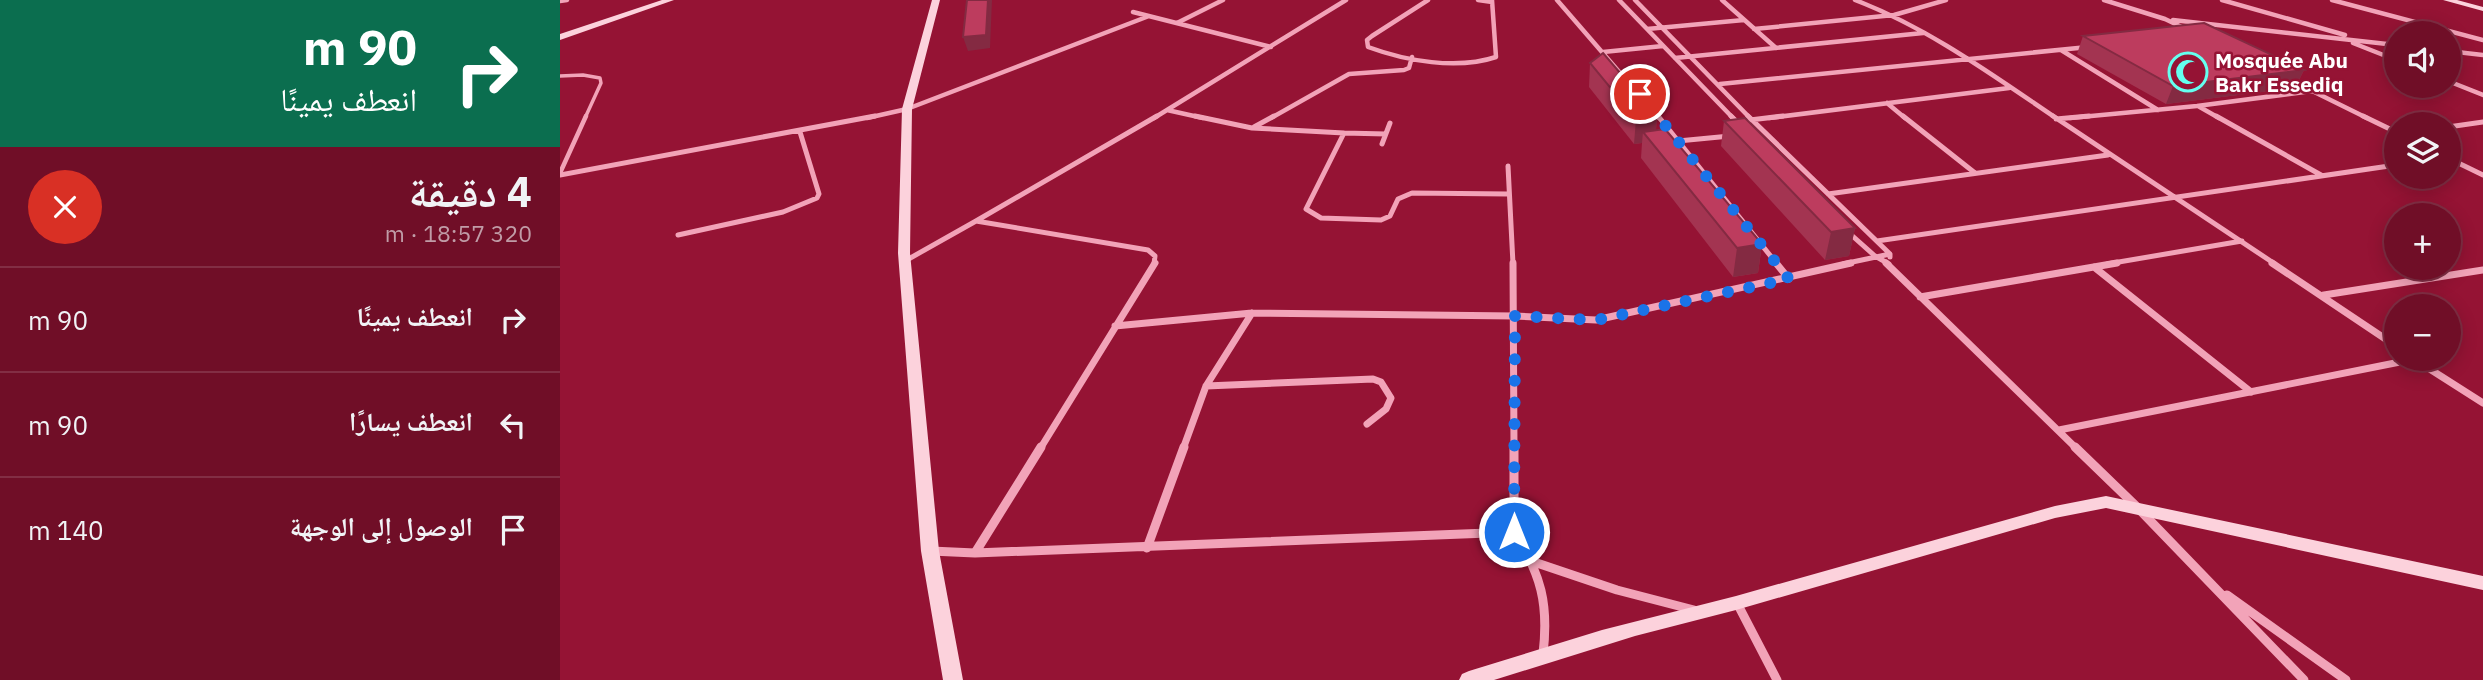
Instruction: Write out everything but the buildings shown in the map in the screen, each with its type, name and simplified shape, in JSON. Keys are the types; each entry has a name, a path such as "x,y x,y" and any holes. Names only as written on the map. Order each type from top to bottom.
{"street":[{"path":"560,1 567,0"},
{"path":"560,31 653,0"},
{"path":"560,37 670,0"},
{"path":"936,0 907,109 905,261 930,551 953,680"},
{"path":"1177,23 1223,0"},
{"path":"905,261 1167,110 1346,0"},
{"path":"1428,0 1367,40 1368,47 1412,57 1464,64 1475,64 1496,57 1492,1 1478,0"},
{"path":"1558,0 1678,141 1789,279"},
{"path":"1619,0 1748,134"},
{"path":"1635,0 1751,120 1890,254 1890,265"},
{"path":"1722,0 1776,48"},
{"path":"1855,0 1894,15 1967,58 2384,338"},
{"path":"1754,29 1894,15 1946,0"},
{"path":"2104,0 2165,19 2200,35"},
{"path":"2222,0 2366,41"},
{"path":"2332,0 2483,40"},
{"path":"2447,0 2483,7"},
{"path":"2466,0 2483,7"},
{"path":"1133,12 1271,47"},
{"path":"560,174 800,132 907,109 1149,16"},
{"path":"2165,19 2384,43"},
{"path":"1647,29 1744,20"},
{"path":"1675,58 1924,33"},
{"path":"2343,39 2384,55"},
{"path":"1603,52 1663,46"},
{"path":"1720,85 2099,46"},
{"path":"2061,50 2158,110"},
{"path":"2461,52 2483,55"},
{"path":"1252,128 1353,73 1409,68 1412,57"},
{"path":"2288,79 2384,126"},
{"path":"2461,86 2483,94"},
{"path":"1735,121 2009,88"},
{"path":"2056,119 2197,106 2313,91"},
{"path":"1887,103 1975,173"},
{"path":"2197,106 2321,175"},
{"path":"1167,110 1252,128 1386,134"},
{"path":"2461,125 2483,122"},
{"path":"1382,144 1390,123"},
{"path":"678,235 783,212 817,198 819,194 800,132"},
{"path":"1344,134 1306,209 1313,216 1373,222 1390,216 1398,199 1412,193 1508,194"},
{"path":"1678,141 1738,135"},
{"path":"1828,194 2108,155"},
{"path":"2461,164 2483,175"},
{"path":"1507,166 1515,316 1514,532 1534,562 1546,602 1547,626 1543,655"},
{"path":"1877,241 2384,166"},
{"path":"975,553 1154,267 1153,253 1139,248 976,221"},
{"path":"1847,231 1875,256 1890,265 2059,430 2304,680"},
{"path":"1920,297 2242,242"},
{"path":"1115,326 1252,313 1515,316 1596,320 1789,279 1890,254"},
{"path":"2094,267 2251,392"},
{"path":"2324,295 2483,270"},
{"path":"1147,548 1206,386 1252,313"},
{"path":"2059,430 2384,365"},
{"path":"2434,371 2483,403"},
{"path":"1206,386 1373,379 1381,382 1391,398 1385,409 1367,424"},
{"path":"1469,680 1543,655 1698,611 1736,603 2080,506 2106,502 2483,583"},
{"path":"930,551 975,553 1147,548 1514,532"},
{"path":"1534,562 1617,590 1698,611"},
{"path":"2210,583 2346,680"},
{"path":"1736,603 1777,680"}],"lane":[{"path":"560,76 593,76 600,78 601,83 560,174"}],"place":[{"name":"Mosquée Abu Bakr Essediq","path":"2188,72"}],"route":[{"path":"1514,532 1515,316 1596,320 1789,279 1640,94"}]}
